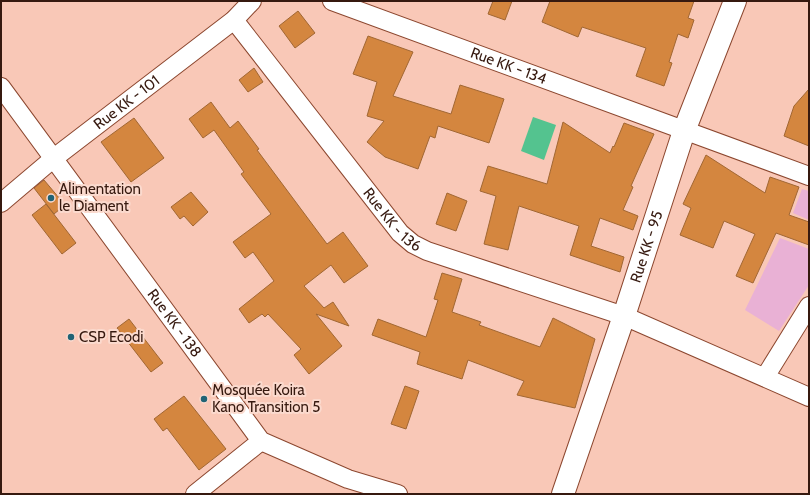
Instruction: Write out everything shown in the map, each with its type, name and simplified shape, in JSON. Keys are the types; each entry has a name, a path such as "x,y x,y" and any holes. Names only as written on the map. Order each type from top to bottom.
{"street":[{"name":"Rue KK - 101","path":"1,203 54,158 234,20 252,1"},
{"name":"Rue KK - 134","path":"332,1 809,176"},
{"name":"Rue KK - 95","path":"563,494 624,316 684,131 735,1"},
{"name":"Rue KK - 136","path":"234,20 400,233 413,244 427,251 624,316 809,397"},
{"name":"Rue KK - 138","path":"1,87 261,441"},
{"path":"765,377 809,306"},
{"path":"195,494 261,441 345,486 398,494"}],"shaded area":[{"path":"533,117 556,125 544,160 521,151"},
{"path":"802,189 809,191 809,220 793,213"},
{"path":"780,238 809,249 809,285 779,331 745,310"}],"building":[{"path":"493,1 512,1 505,20 488,14"},
{"path":"550,1 694,1 688,18 694,20 688,38 678,34 669,62 672,63 664,86 636,76 646,48 582,27 578,37 542,22"},
{"path":"298,11 315,33 295,48 279,26"},
{"path":"368,36 413,52 393,96 451,114 460,85 504,99 489,143 438,126 435,138 430,136 418,169 385,157 367,142 384,121 367,116 377,82 353,74"},
{"path":"254,68 263,82 248,92 239,80"},
{"path":"809,89 809,146 784,136 794,106"},
{"path":"211,102 230,128 238,121 259,149 257,150 327,244 343,232 368,266 344,283 331,265 304,286 324,308 333,302 349,326 316,314 342,346 309,374 294,355 301,349 268,314 265,317 262,314 249,323 239,309 274,281 253,252 245,258 233,242 271,214 241,174 244,172 214,130 203,138 189,119"},
{"path":"134,118 164,158 131,182 101,142"},
{"path":"563,122 610,153 624,123 654,134 631,186 633,187 623,210 638,216 633,230 600,218 591,246 624,257 620,272 570,255 579,226 519,206 508,250 484,244 496,196 480,191 488,166 547,184"},
{"path":"706,155 765,193 770,177 799,187 789,215 809,222 809,245 776,233 753,283 736,276 755,234 724,221 713,248 680,235 691,208 683,204"},
{"path":"44,180 65,205 54,214 34,188"},
{"path":"191,192 208,212 193,226 184,216 180,219 171,207"},
{"path":"447,193 467,201 456,231 436,224"},
{"path":"46,204 76,243 62,254 32,215"},
{"path":"442,273 462,279 452,312 481,322 479,325 540,347 553,318 595,339 575,408 517,395 524,381 468,360 462,379 417,364 420,352 372,335 378,319 426,337 438,300 434,299"},
{"path":"129,319 163,363 151,372 117,328"},
{"path":"405,386 419,391 406,429 391,424"},
{"path":"184,396 226,449 199,470 167,428 163,431 154,419"}],"place":[{"name":"Alimentation le Diament","path":"51,198"},
{"name":"CSP Ecodi","path":"71,337"},
{"name":"Mosquée Koira Kano Transition 5","path":"204,399"}]}
